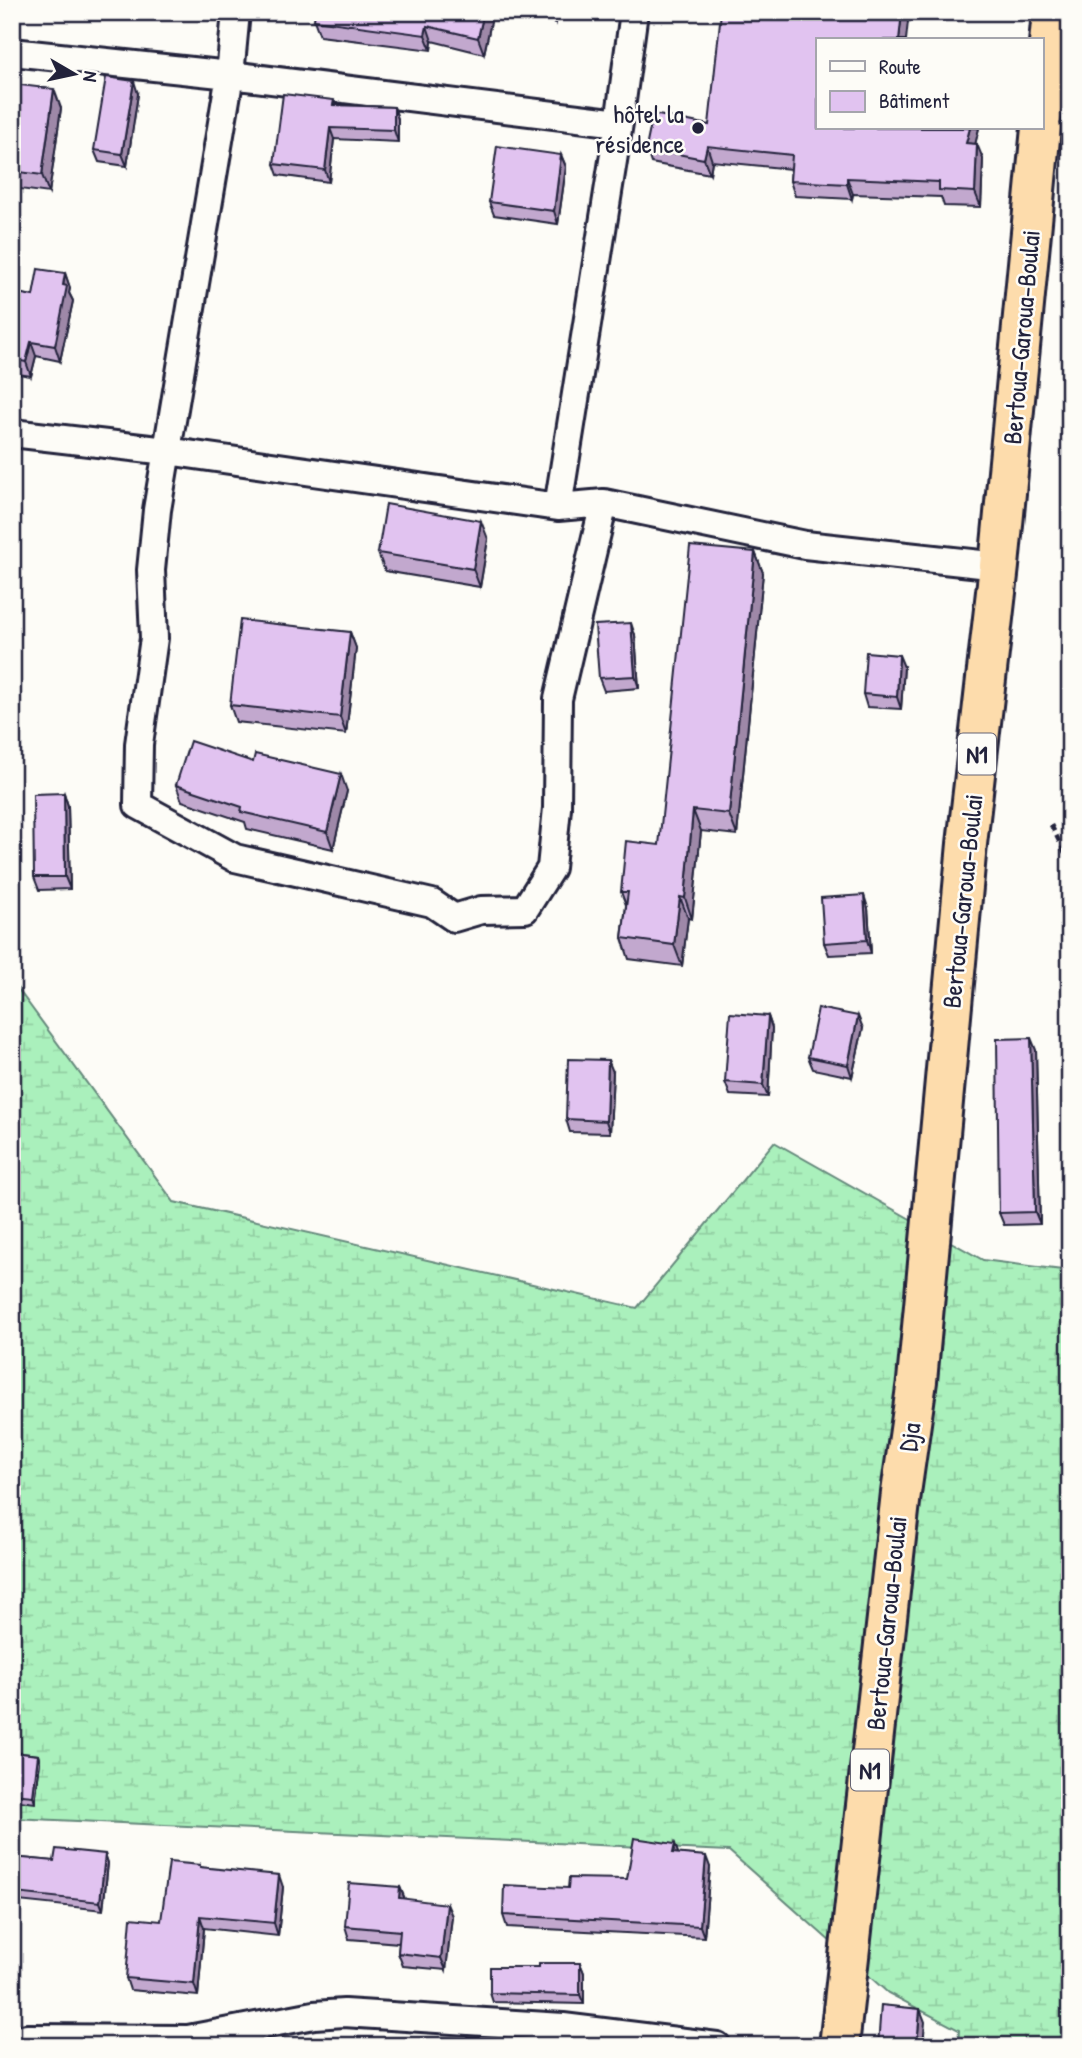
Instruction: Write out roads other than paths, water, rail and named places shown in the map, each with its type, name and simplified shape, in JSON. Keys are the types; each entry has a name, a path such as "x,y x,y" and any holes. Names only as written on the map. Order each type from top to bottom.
{"highway":[{"path":"1044,95 1052,12"},
{"name":"Bertoua-Garoua-Boulai","path":"917,1381 967,844 999,566 1041,130"},
{"name":"Dja","path":"901,1493 917,1381"},
{"name":"Bertoua-Garoua-Boulai","path":"839,2046 901,1493"}],"street":[{"path":"236,12 230,75 157,510 151,570 154,638 139,744 138,805 234,858 432,904 454,918 481,910 525,909 551,868 557,808 558,699 604,503"},
{"path":"558,506 634,12"},
{"path":"12,52 230,75 619,123"},
{"path":"12,433 167,451 558,506 604,503 805,545 999,566"},
{"path":"12,2041 27,2038 188,2039 314,2015 344,2013 563,2027 717,2046"}],"place":[{"name":"hôtel la résidence","path":"698,128"}]}
